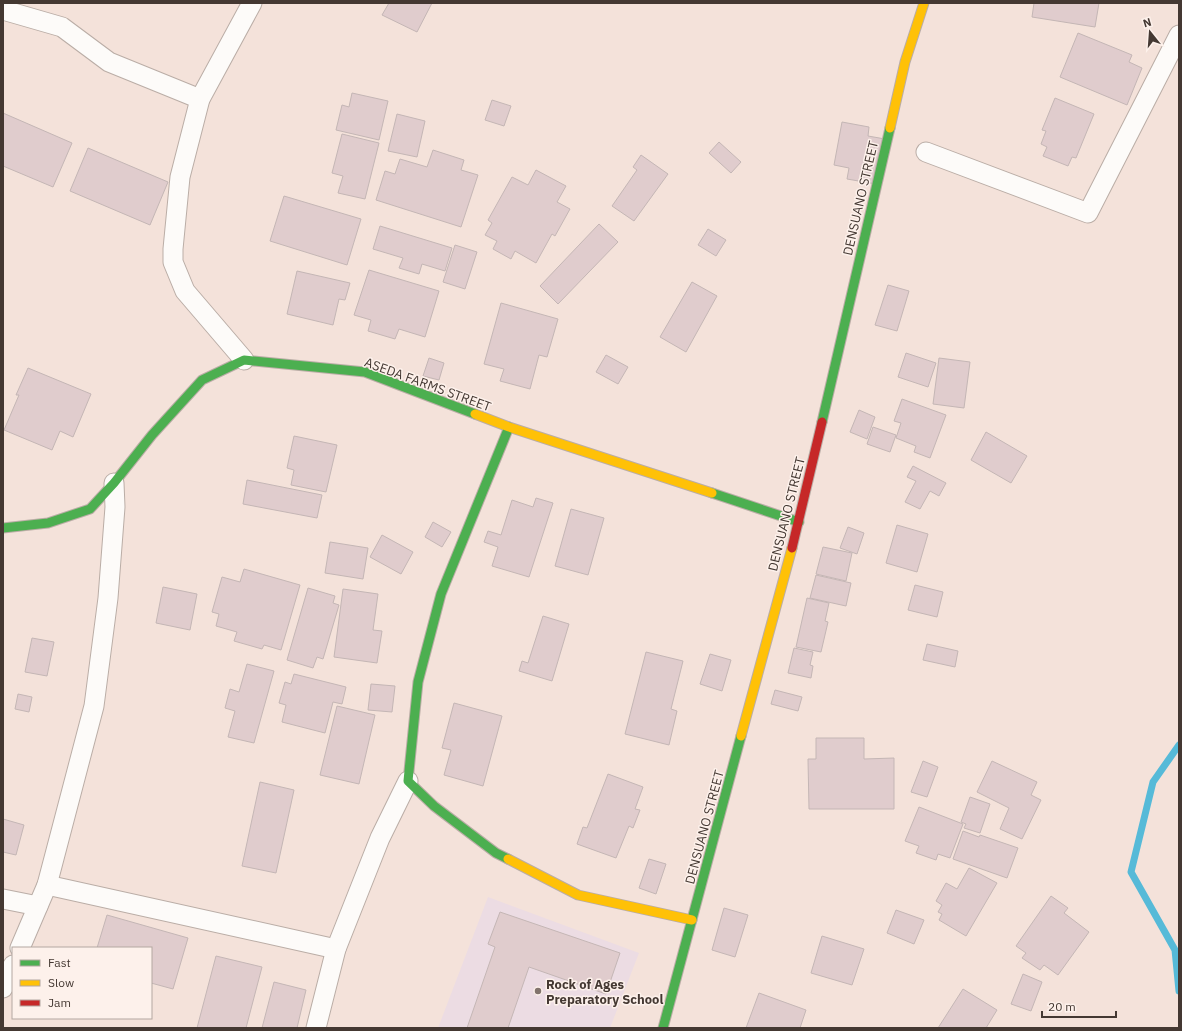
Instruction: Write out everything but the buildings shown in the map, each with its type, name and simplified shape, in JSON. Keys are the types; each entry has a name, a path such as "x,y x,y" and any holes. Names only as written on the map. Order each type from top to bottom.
{"street":[{"path":"3,528 48,523 90,508 114,483 152,435 202,380 244,360 185,291 173,262 173,249 180,178 200,99 252,3"},
{"name":"DENSUANO STREET","path":"663,1028 799,522 905,62 924,3"},
{"path":"3,10 62,27 109,62 200,99"},
{"path":"926,152 1088,213 1179,35"},
{"name":"ASEDA FARMS STREET","path":"244,360 365,372 508,427 799,522"},
{"path":"316,1028 336,949 380,838 408,781 418,682 440,594 508,427"},
{"path":"20,947 47,885 94,706 108,598 115,507 114,483"},
{"path":"408,781 434,806 496,853 578,895 692,920"},
{"path":"47,885 336,949"},
{"path":"3,898 38,906"},
{"path":"3,988 12,967"}],"shaded area":[{"name":"Rock of Ages Preparatory School","path":"488,897 639,953 610,1028 438,1028"}],"waterway":[{"path":"1179,745 1153,782 1131,872 1175,950 1179,991"}],"traffic: fast":[{"path":"822,422 890,128"},
{"path":"3,528 48,523 90,509 114,483 152,435 202,380 244,360 365,372 475,414"},
{"path":"508,859 496,853 434,806 408,781 418,682 441,594 509,427"},
{"path":"712,493 799,522"},
{"path":"663,1028 741,736"}],"traffic: slow":[{"path":"890,128 905,62 924,3"},
{"path":"475,414 509,427 712,493"},
{"path":"741,736 792,548"},
{"path":"508,859 578,895 692,920"}],"traffic: jam":[{"path":"792,548 822,422"}],"place":[{"name":"Rock of Ages Preparatory School","path":"538,991"}]}
